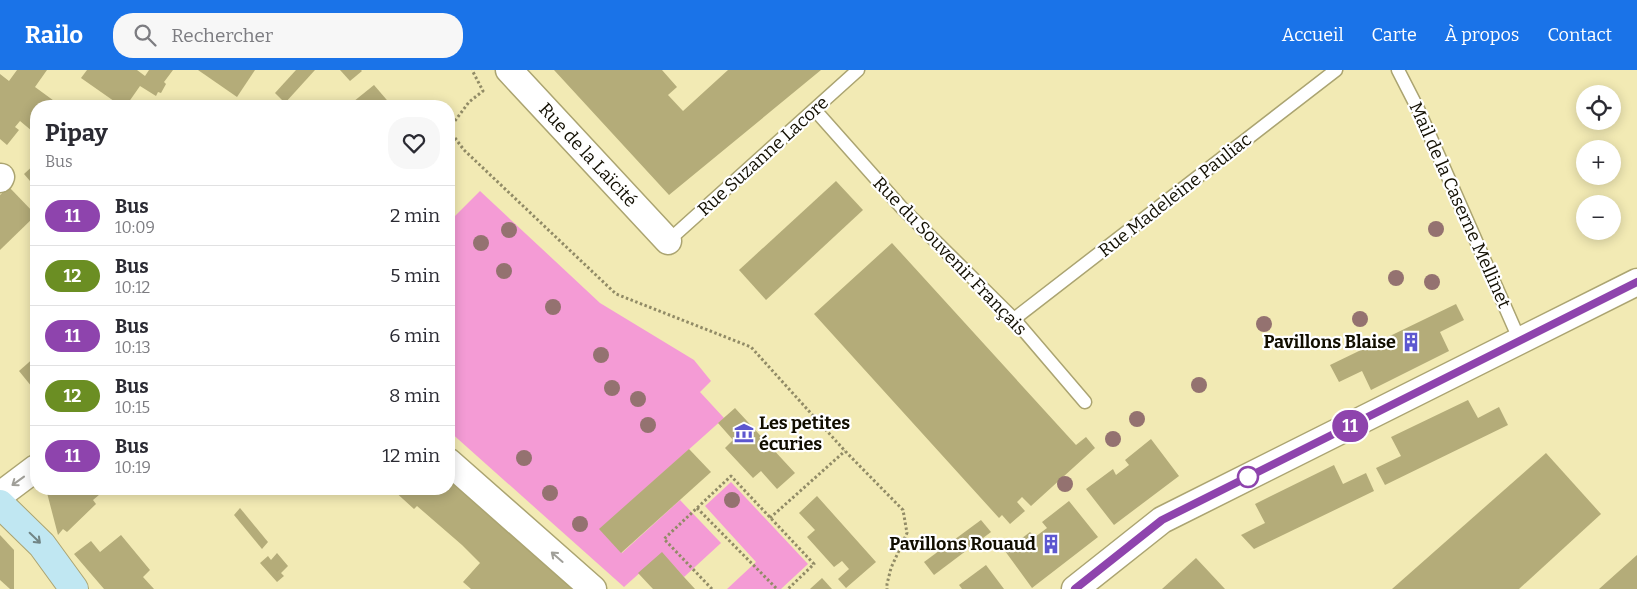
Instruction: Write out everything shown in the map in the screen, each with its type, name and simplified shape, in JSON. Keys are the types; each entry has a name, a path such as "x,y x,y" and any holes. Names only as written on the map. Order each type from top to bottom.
{"street":[{"name":"Rue de la Laïcité","path":"509,70 668,241"},
{"path":"1075,589 1162,520 1637,282"},
{"path":"455,467 593,589"},
{"path":"0,495 30,472"},
{"path":"0,504 42,545 71,588"}],"lane":[{"name":"Rue Suzanne Lacore","path":"668,241 858,70"},
{"name":"Rue Madeleine Pauliac","path":"1014,320 1336,70"},
{"name":"Mail de la Caserne Mellinet","path":"1398,70 1419,111 1520,341"},
{"name":"Rue du Souvenir Français","path":"815,110 902,208 1014,320 1085,402"}],"path":[{"path":"455,122 469,102 483,91 472,70"},
{"path":"455,138 464,150 616,294 751,346 845,451 903,510 907,533 891,568 887,589"},
{"path":"770,518 845,451"},
{"path":"712,589 664,539 731,476 814,564 788,589"},
{"path":"697,508 777,589"}],"shaded area":[{"path":"480,191 600,303 694,360 711,381 700,392 724,418 600,529 622,553 680,500 721,543 684,577 662,553 624,587 455,436 455,216"},
{"path":"731,482 808,564 781,589 727,589 756,562 705,506"}],"building":[{"path":"17,70 47,70 35,87 53,100 30,100 30,129 20,121 15,127 19,130 7,145 0,139 0,74 9,81"},
{"path":"87,70 137,70 145,76 149,70 173,70 164,82 166,84 161,93 158,92 156,96 140,86 130,100 112,100 81,78"},
{"path":"198,70 255,70 237,97"},
{"path":"296,70 315,70 288,100 282,100 275,93"},
{"path":"340,70 361,70 362,71 350,81"},
{"path":"554,70 662,70 677,87 668,95 683,111 728,70 821,70 669,195"},
{"path":"374,85 387,100 355,100"},
{"path":"30,168 30,181 24,174"},
{"path":"836,181 863,210 766,300 739,270"},
{"path":"9,187 30,209 30,221 0,250 0,195"},
{"path":"892,243 1076,445 1086,437 1095,448 1031,506 1022,497 1017,502 1025,511 1010,524 1002,515 999,518 814,314"},
{"name":"Pavillons Blaise","path":"1456,304 1464,320 1440,332 1449,351 1371,390 1362,371 1339,382 1330,365"},
{"path":"30,361 30,385 19,371"},
{"path":"1468,400 1478,418 1499,407 1508,425 1385,485 1376,468 1401,456 1391,437"},
{"path":"735,408 795,473 777,489 761,471 753,478 725,448 733,440 718,423"},
{"path":"1151,439 1179,476 1114,525 1086,489 1113,469 1116,475 1129,465 1125,460"},
{"path":"689,449 711,472 621,553 599,529"},
{"path":"1546,453 1601,514 1519,589 1392,589"},
{"path":"1334,465 1343,484 1366,473 1374,491 1254,549 1241,535 1265,523 1255,504"},
{"path":"455,482 490,514 496,522 498,521 575,589 471,589 463,582 480,563 417,506 414,509 399,495 455,495"},
{"path":"48,495 99,495 93,500 96,504 67,532 63,529 58,535"},
{"path":"817,496 876,562 846,588 838,579 849,569 842,561 834,567 807,537 815,530 799,513"},
{"name":"Pavillons Rouaud","path":"1069,501 1098,537 1032,588 1005,551 1030,532 1035,537 1047,528 1042,522"},
{"path":"240,508 268,542 262,549 234,515"},
{"path":"981,520 991,532 934,575 924,562"},
{"path":"0,535 14,550 14,589 10,589 0,580"},
{"path":"121,535 150,570 143,577 154,589 104,589 74,554 91,541 100,552"},
{"path":"662,552 695,589 653,589 638,573"},
{"path":"277,553 288,566 281,573 284,576 277,582 260,563 268,556 271,560"},
{"path":"1637,555 1637,589 1599,589"},
{"path":"1196,558 1225,589 1162,589"},
{"name":"Pavillons Rouaud","path":"986,565 1004,589 962,589 959,585"},
{"path":"822,578 832,589 810,589"}],"bus line":[{"name":"11","path":"1075,589 1162,520 1637,282"}],"place":[{"name":"Pavillons Blaise","path":"1411,342"},
{"name":"Les petites écuries","path":"744,433"},
{"name":"Pavillons Rouaud","path":"1051,544"}]}
